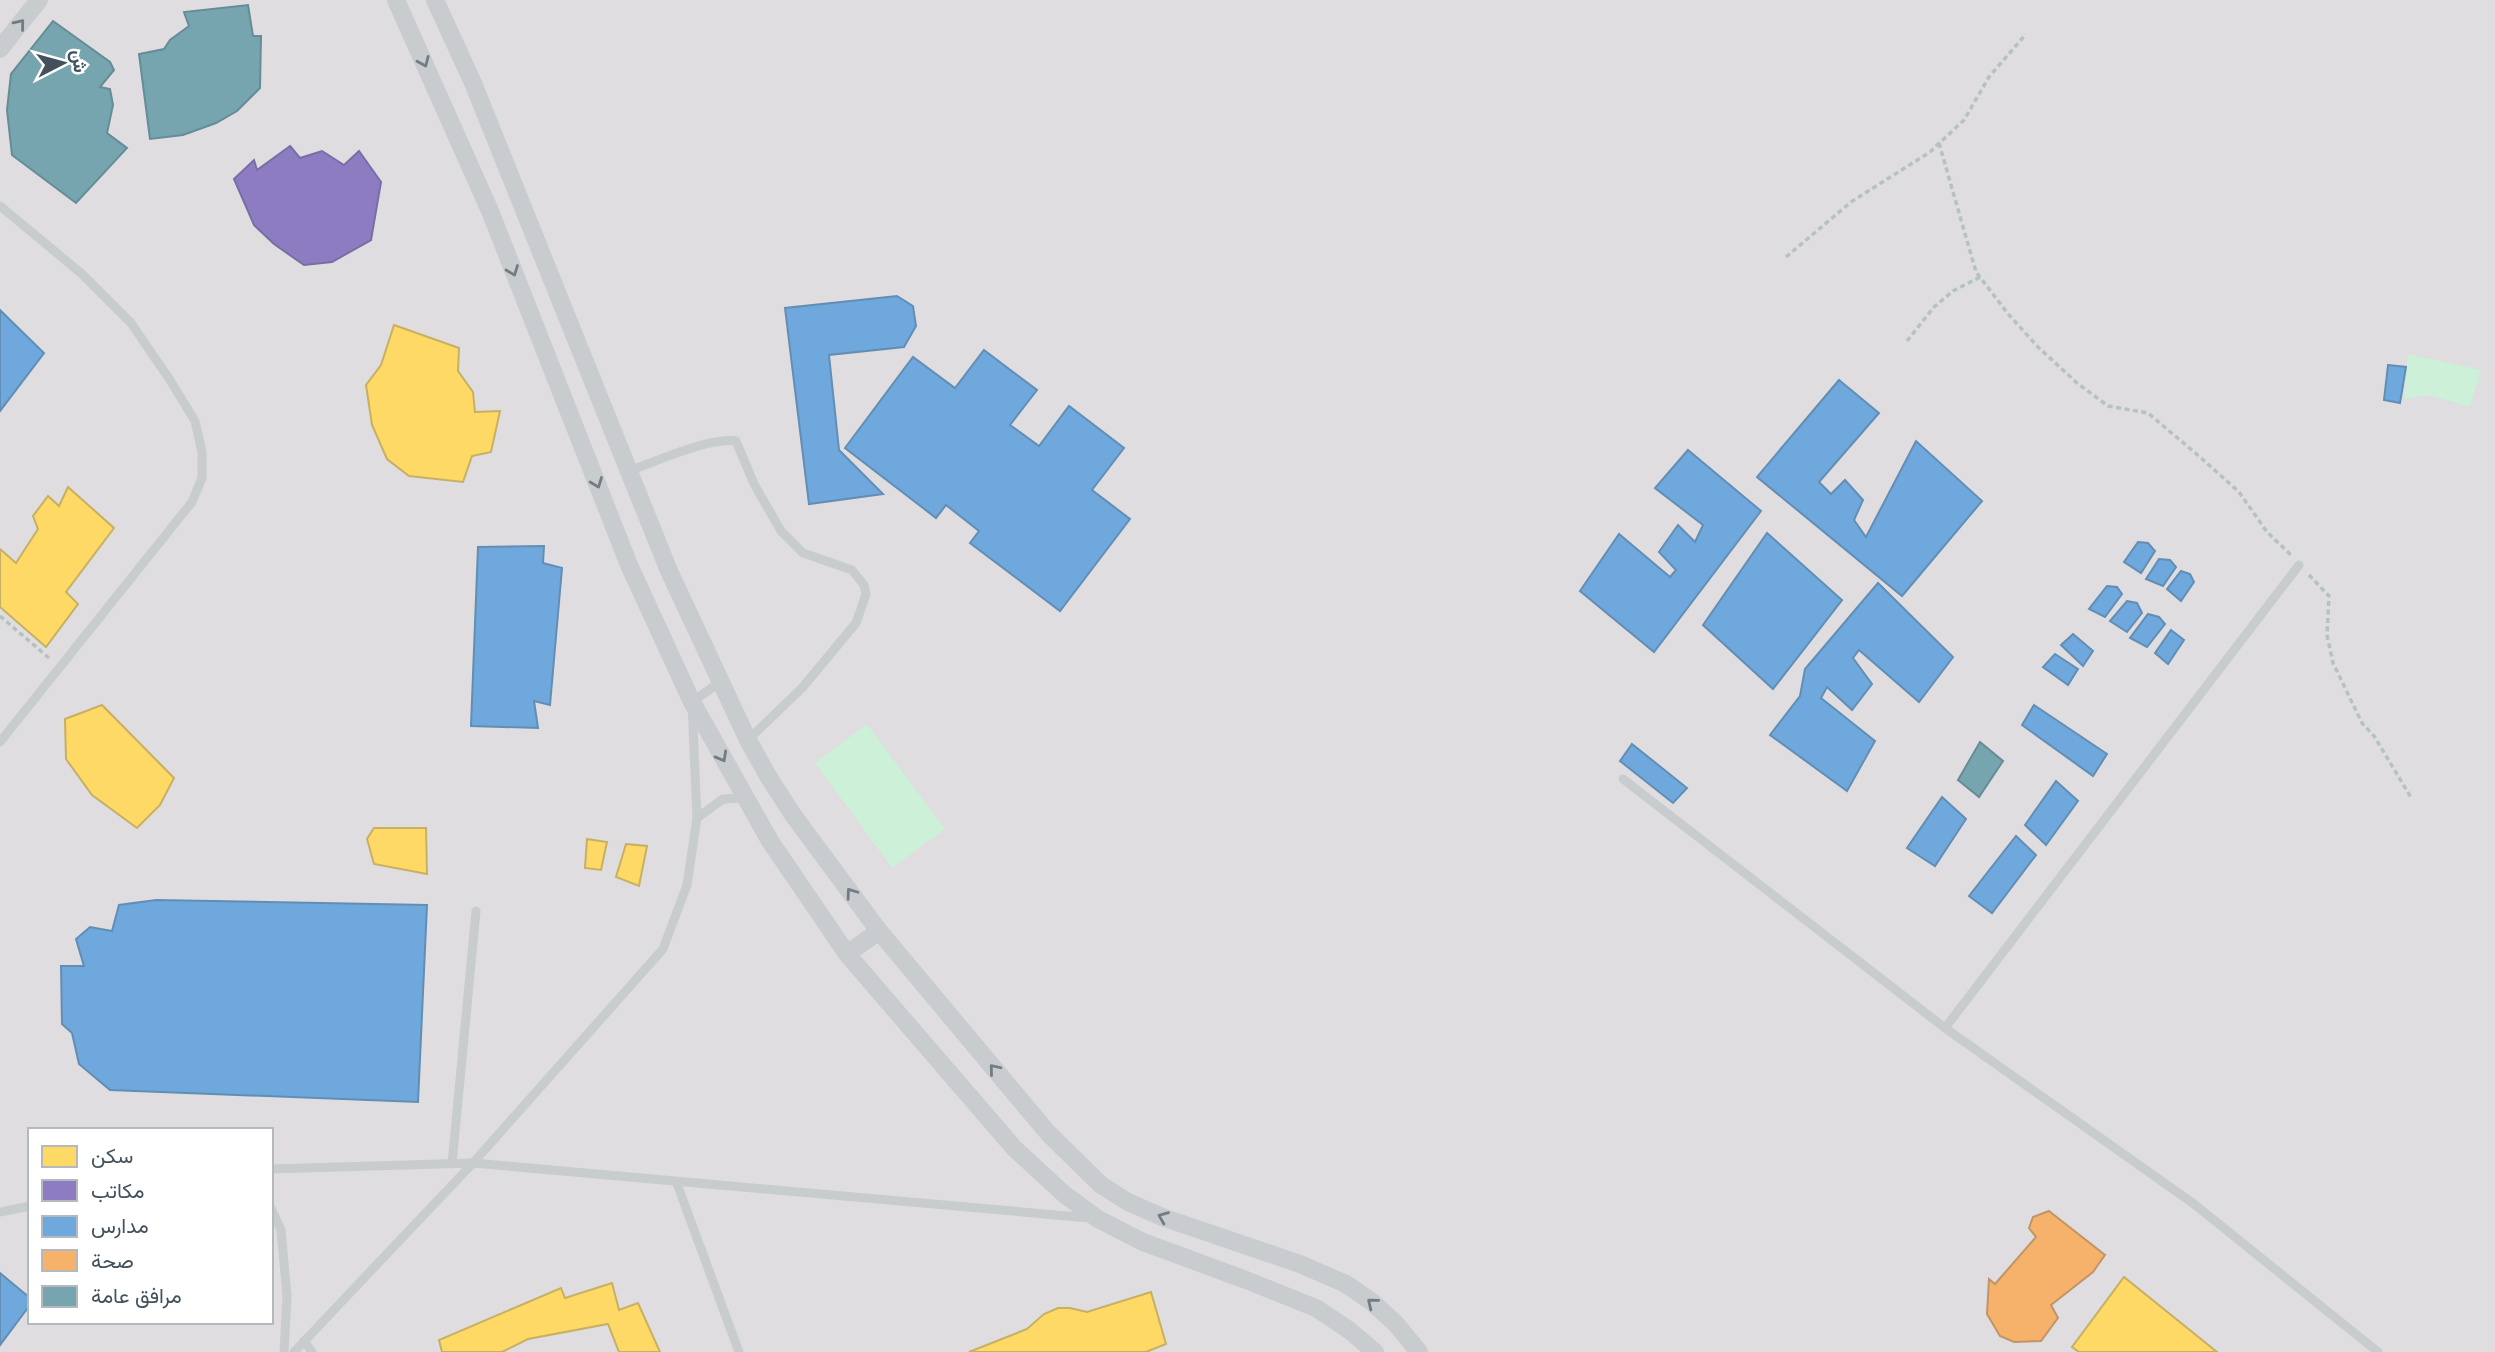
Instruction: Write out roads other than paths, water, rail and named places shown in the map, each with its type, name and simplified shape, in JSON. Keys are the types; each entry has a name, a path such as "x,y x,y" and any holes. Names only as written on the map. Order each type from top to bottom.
{"street":[{"path":"0,49 39,0"},
{"path":"396,0 490,211 629,565 692,702 744,798 847,954 1014,1148 1064,1194 1098,1219 1143,1242 1316,1308 1375,1352"},
{"path":"435,0 473,83 669,571 748,740 793,815 879,931 1041,1125 1101,1185 1128,1202 1162,1217 1275,1254 1346,1284 1380,1309 1419,1352"},
{"path":"847,954 879,931"}],"lane":[{"path":"0,206 82,274 131,323 195,421 202,452 202,478 192,502 0,741"},
{"path":"629,471 705,444 725,439 737,441 754,484 781,531 803,552 852,570 864,585 866,594 856,623 802,688 748,740"},
{"path":"1945,1028 2300,565"},
{"path":"294,1352 473,1163 663,949 687,884 697,818 692,702 720,682"},
{"path":"1623,779 1945,1028 2194,1204 2378,1352"},
{"path":"697,818 723,799 744,798"},
{"path":"452,1164 476,911"},
{"path":"273,1169 473,1163 1098,1219"},
{"path":"676,1181 739,1352"},
{"path":"0,1212 28,1206"},
{"path":"273,1212 281,1230 283,1243 287,1296 284,1352"},
{"path":"304,1341 312,1352"}]}
